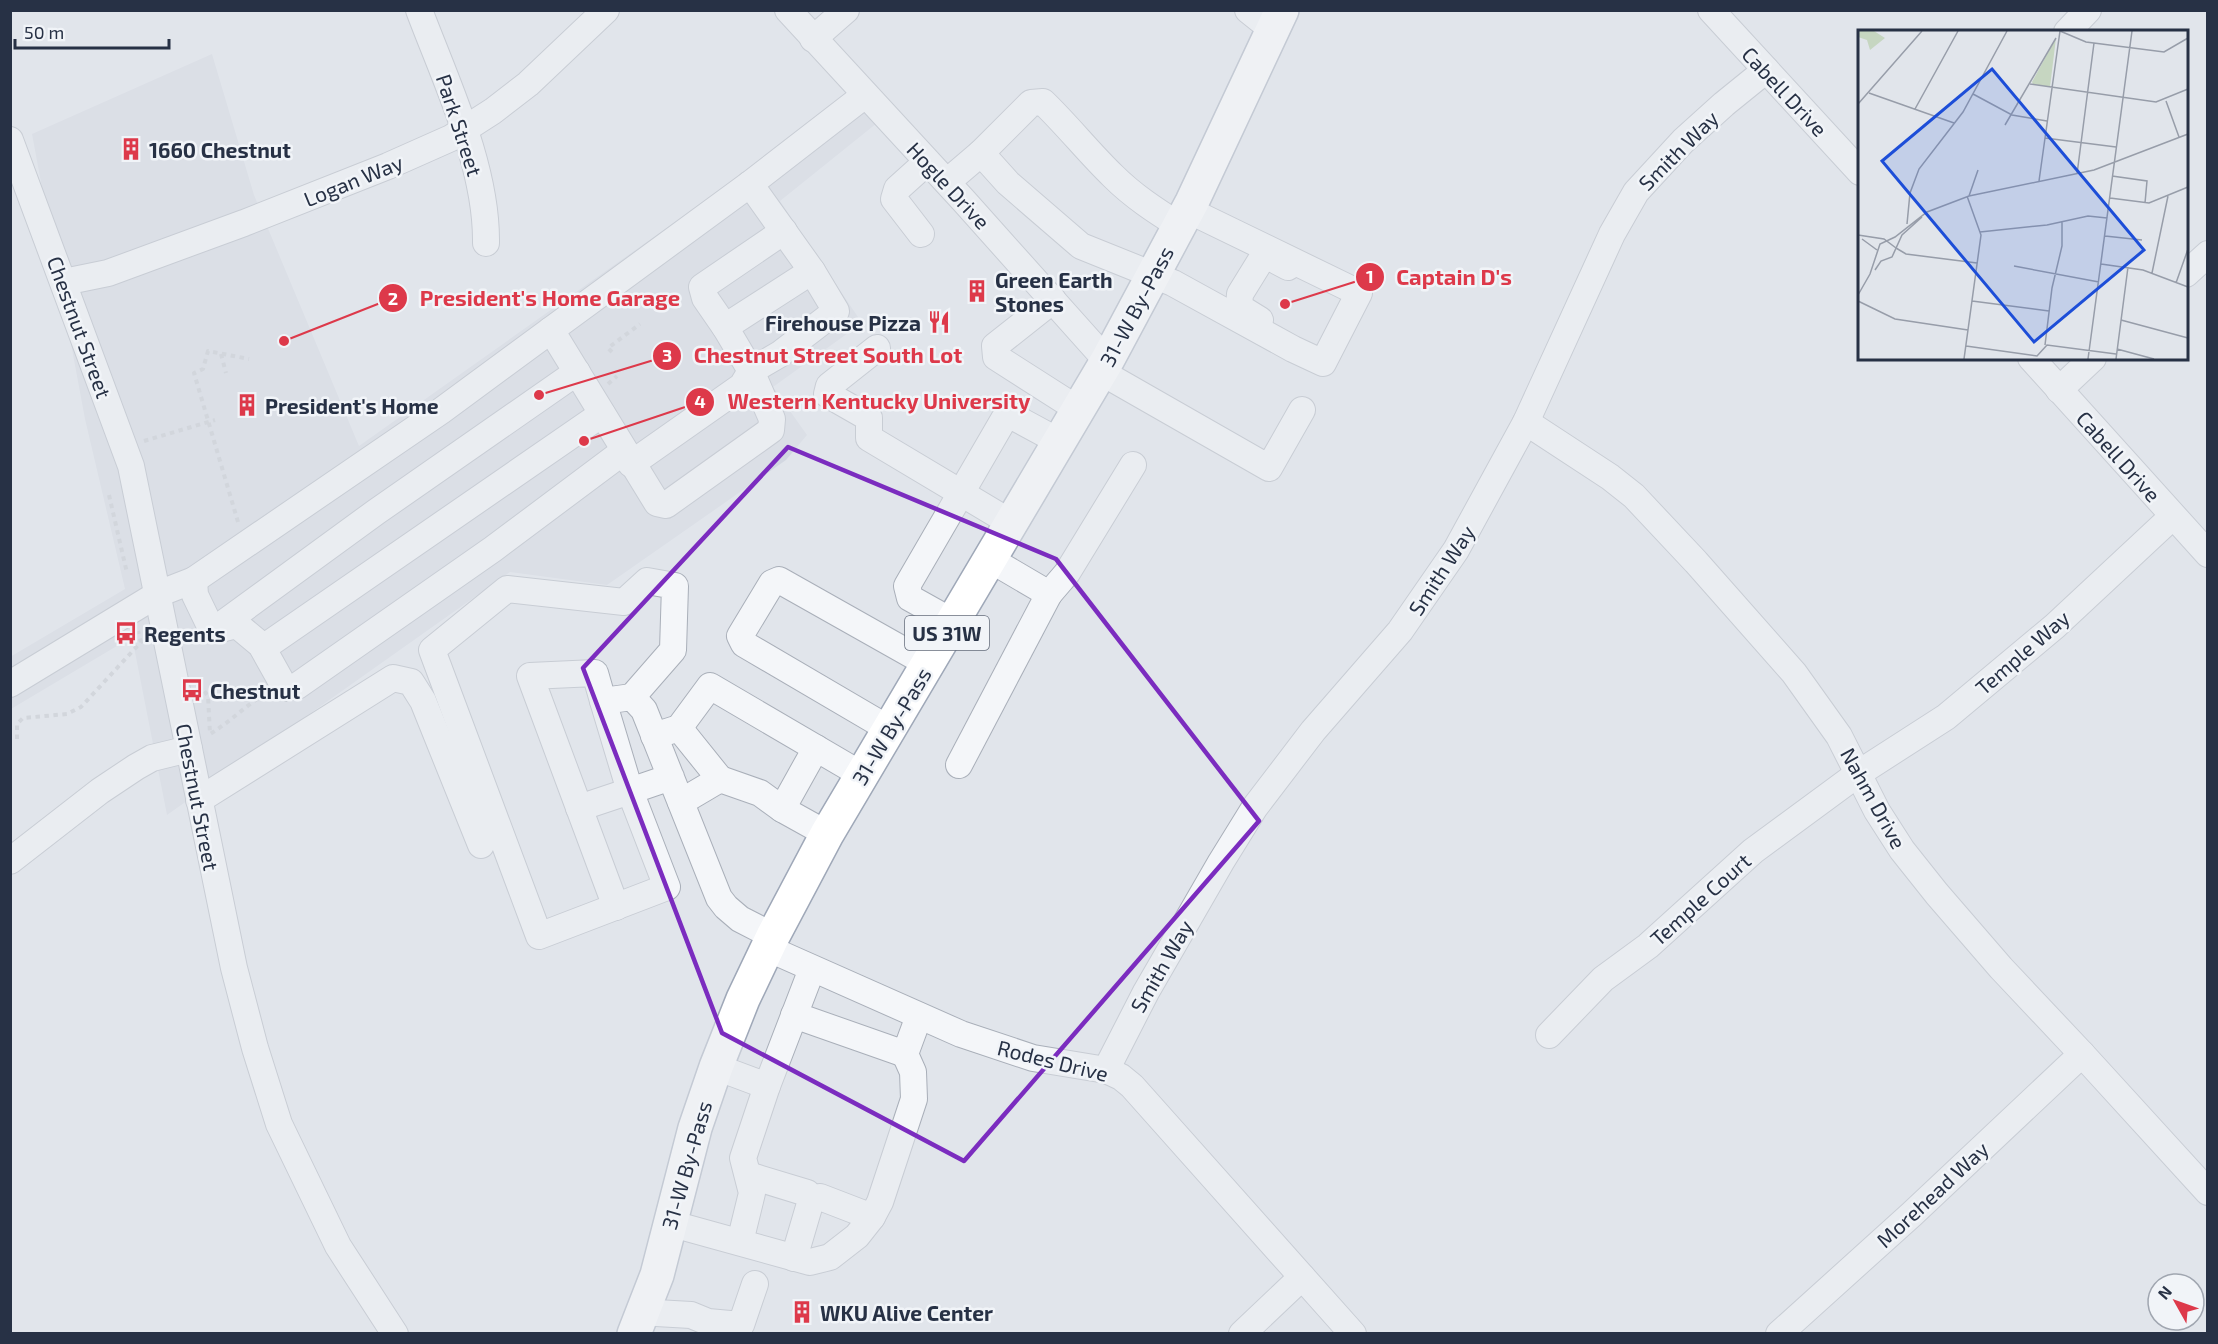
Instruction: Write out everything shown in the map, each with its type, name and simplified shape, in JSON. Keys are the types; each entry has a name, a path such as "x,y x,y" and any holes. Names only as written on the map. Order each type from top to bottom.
{"main road":[{"name":"31-W By-Pass","path":"648,1327 669,1223 695,1128 716,1067 770,942 827,834 1013,524 1104,367 1184,218 1268,17"}],"street":[{"name":"Park Street","path":"419,10 464,130 480,186 486,224 486,243"},
{"name":"Logan Way","path":"64,282 108,273 244,223 432,147 464,130 528,84 606,10"},
{"name":"Hogle Drive","path":"788,10 1053,300 1104,367 1269,468 1302,410"},
{"path":"813,39 846,10"},
{"name":"Cabell Drive","path":"1711,10 1858,170"},
{"path":"2069,30 2088,10"},
{"name":"Smith Way","path":"1106,1070 1146,992 1247,819 1292,756 1400,631 1439,578 1478,513 1526,422 1612,234 1636,192 1683,141 1766,70"},
{"path":"10,684 158,594 194,580 441,411 750,184 865,95"},
{"path":"947,182 981,153 1031,103 1043,102 1113,176 1143,203 1184,218 1359,293 1323,363 1154,274 1097,254 1074,242 1008,183 981,153"},
{"name":"Chestnut Street","path":"10,140 131,466 234,968 255,1048 279,1124 338,1246 395,1334"},
{"path":"921,234 894,199 897,189 927,162"},
{"path":"194,580 195,595 209,624 221,630 237,625 263,648 277,690 297,686 493,549 628,458 742,386 751,371 780,354 836,311 812,271 750,184"},
{"path":"551,330 657,503 666,505 771,430 772,419 751,371 705,298 702,287 784,231"},
{"path":"2188,273 2208,254"},
{"path":"1293,348 1281,333 1239,307 1240,294 1261,260 1271,258 1325,286 1341,284"},
{"path":"724,327 812,271"},
{"path":"1053,300 995,346 996,357 1079,410"},
{"path":"877,348 829,386 827,394 869,418 869,438 1013,524"},
{"name":"Cabell Drive","path":"2033,360 2208,554"},
{"path":"2059,390 2091,360"},
{"path":"217,628 385,506 577,372"},
{"path":"263,648 602,414"},
{"path":"953,622 910,598 907,586 1004,419 1010,415 1060,442"},
{"name":"Nahm Drive","path":"1526,422 1610,477 1634,496 1794,673 1826,715 1859,773 1877,811 1902,850 1937,894 2001,968 2208,1192"},
{"path":"959,765 1049,594 1067,573 1133,465"},
{"name":"Temple Way","path":"1859,773 1946,717 2055,626 2173,516"},
{"path":"991,560 1049,594"},
{"path":"889,729 744,644 740,636 772,583 779,580 928,664"},
{"path":"603,701 638,703 673,650 675,586 647,581 624,602 507,589 432,651 538,936 616,907 667,886 630,791 603,701 595,673 530,676 616,907"},
{"path":"199,800 393,678 411,682 423,701 481,845"},
{"path":"654,736 679,728 710,686 862,775"},
{"name":"Rodes Drive","path":"638,703 654,736 719,898 726,907 770,942 812,969 919,1016 962,1034 1033,1058 1106,1070 1121,1077 1132,1086 1353,1334"},
{"path":"679,728 720,778 760,793 827,834"},
{"path":"782,808 816,748"},
{"path":"10,861 100,790 136,767 152,758 189,749"},
{"name":"Temple Court","path":"1549,1035 1603,979 1647,946 1753,851 1859,773"},
{"path":"579,808 671,777"},
{"path":"681,802 720,778"},
{"path":"740,1242 752,1193 743,1158 767,1086 812,969"},
{"path":"794,1015 906,1054"},
{"path":"669,1223 810,1262 830,1257 857,1236 880,1202 914,1099 913,1072 906,1054 919,1016"},
{"name":"Morehead Way","path":"1779,1334 1912,1214 2082,1054"},
{"path":"716,1067 767,1086"},
{"path":"747,1175 812,1199 872,1216"},
{"path":"795,1258 812,1199"},
{"path":"1242,1334 1302,1278"},
{"path":"648,1327 691,1315 708,1322 741,1325 755,1284"}],"path":[{"path":"612,352 609,348 640,324"},
{"path":"240,529 194,373 203,369 208,351 249,359"},
{"path":"221,354 226,373"},
{"path":"141,441 215,420"},
{"path":"109,495 129,581"},
{"path":"17,739 17,724 23,718 67,714 81,707 141,642"},
{"path":"195,678 208,696 210,734 229,722 242,709 277,690"}],"highlighted area":[{"path":"788,447 1056,559 1259,821 964,1161 722,1033 583,668"}],"shaded area":[{"path":"212,54 254,195 359,446 854,95 877,123 780,201 862,323 773,387 807,435 786,460 607,585 510,572 167,815 132,637 11,709 10,657 125,589 85,419 32,134"}],"place":[{"name":"1660 Chestnut","path":"131,149"},
{"name":"Green Earth Stones","path":"977,291"},
{"name":"Captain D's","path":"1285,304"},
{"name":"Firehouse Pizza","path":"939,322"},
{"name":"President's Home Garage","path":"284,341"},
{"name":"Chestnut Street South Lot","path":"539,395"},
{"name":"President's Home","path":"247,405"},
{"name":"Western Kentucky University","path":"584,441"},
{"name":"Regents","path":"126,633"},
{"name":"Chestnut","path":"192,690"},
{"name":"WKU Alive Center","path":"802,1312"}]}
